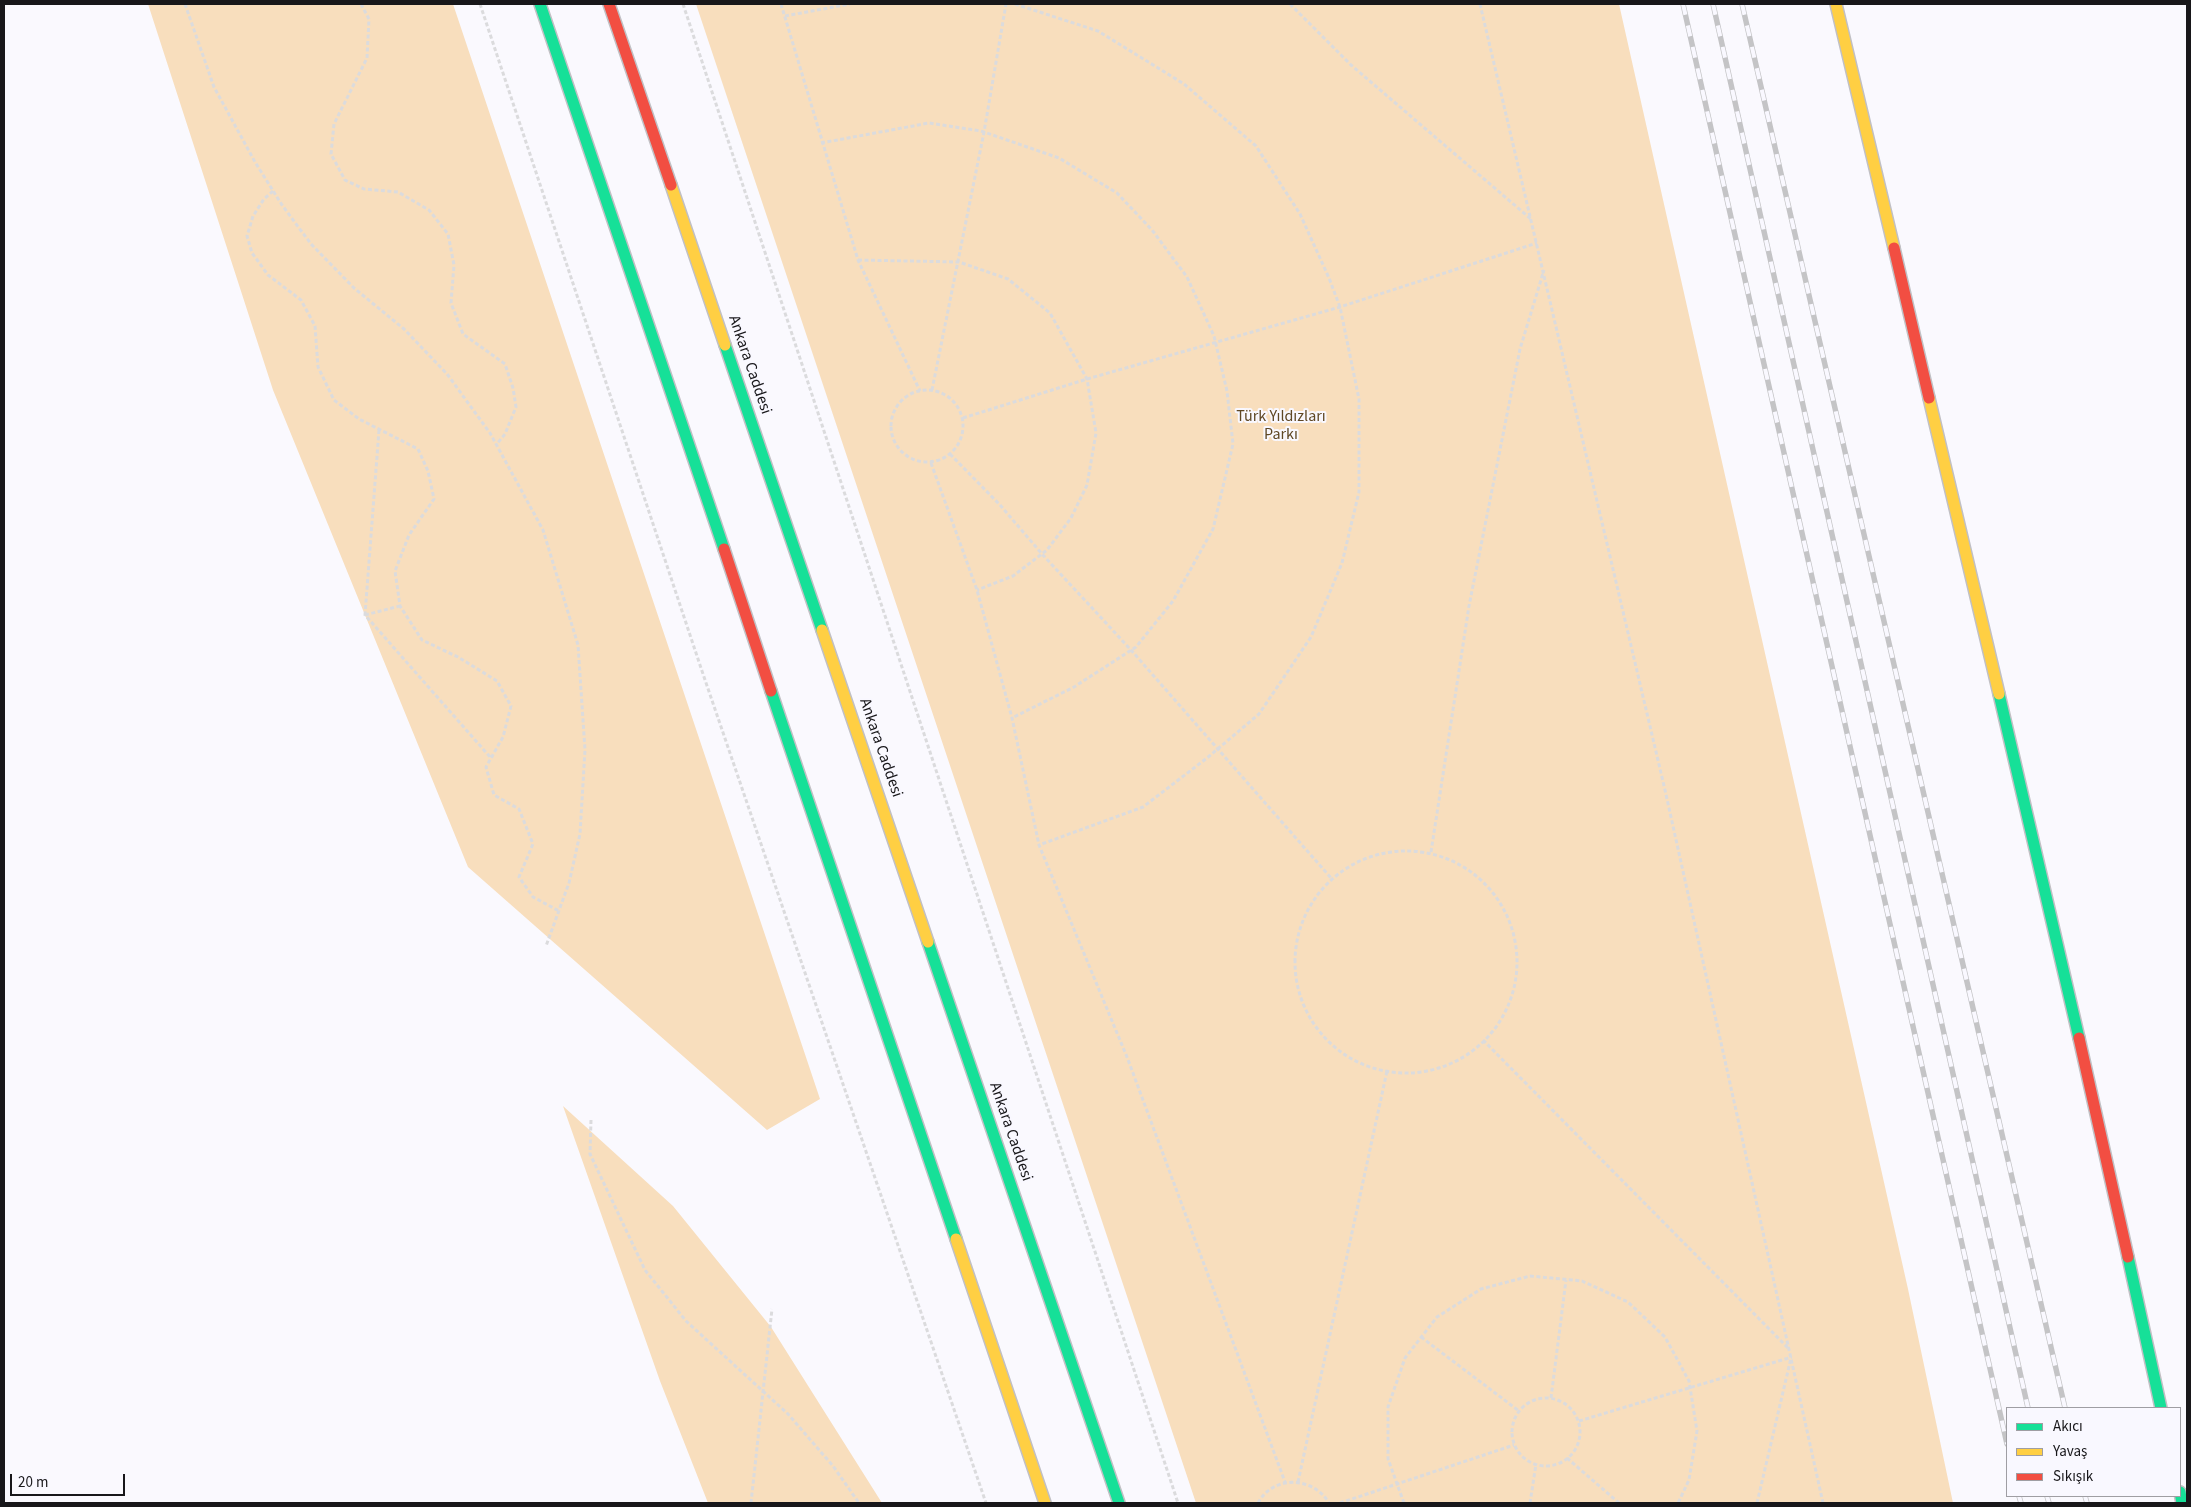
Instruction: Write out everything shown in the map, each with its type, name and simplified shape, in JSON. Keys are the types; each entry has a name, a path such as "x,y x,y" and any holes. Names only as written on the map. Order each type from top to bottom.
{"main road":[{"path":"540,4 1045,1503"},
{"name":"Ankara Caddesi","path":"609,4 1119,1503"},
{"path":"1836,4 2051,913 2161,1407"}],"path":[{"path":"185,4 214,87 273,191 311,244 354,288 404,330 447,374 490,433 543,530 578,645 584,750 580,834 569,883 546,946"},
{"path":"361,4 369,19 367,58 334,124 331,154 345,180 364,189 398,192 429,210 448,234 454,265 451,303 463,334 505,364 512,388 516,407 505,434 496,445"},
{"path":"480,4 703,674 986,1503"},
{"path":"683,4 1178,1503"},
{"path":"780,4 858,260 920,391"},
{"path":"785,16 850,4"},
{"path":"932,390 984,132 1006,4"},
{"path":"1014,4 1098,31 1184,84 1256,146 1300,214 1329,278 1340,307 1359,399 1359,492 1342,562 1306,645 1259,714 1218,749 1143,807 1038,845"},
{"path":"1290,4 1351,65 1532,220"},
{"path":"1480,4 1544,269 1665,790 1823,1503"},
{"path":"821,143 929,123 984,132 1059,158 1117,193 1152,230 1187,276 1216,343 1227,391 1233,444 1213,529 1173,601 1136,647 1074,688 1012,718"},
{"path":"273,191 264,199 253,216 246,236 252,253 268,275 301,300 315,326 318,366 334,400 359,419 418,449 428,471 434,500 409,535 395,571 400,606 422,640 458,656 498,680 511,706 503,737 486,767 494,795 520,809 533,844 518,877 533,897 559,911"},
{"path":"963,418 1087,379 1340,307 1537,243"},
{"path":"858,260 959,262 1008,278 1050,313 1087,379 1096,433 1087,485 1072,518 1042,554 1012,576 977,590"},
{"path":"1431,852 1469,606 1520,349 1544,269"},
{"path":"932,390 952,399 959,408 963,418 964,430 960,442 943,460 931,463 919,462 908,458 898,449 892,438 893,414 899,403 908,395 920,391 932,390"},
{"path":"379,430 365,615 491,758"},
{"path":"950,454 1000,505 1042,554 1131,650 1331,878"},
{"path":"931,463 977,590 1012,718 1038,845 1127,1057 1285,1482"},
{"path":"365,615 400,606"},
{"path":"1396,850 1431,852 1464,866 1491,888 1509,919 1518,953 1514,989 1499,1024 1473,1051 1440,1068 1402,1074 1365,1066 1333,1046 1309,1017 1296,982 1296,944 1308,908 1331,878 1361,859 1396,850"},
{"path":"1483,1040 1790,1349"},
{"path":"1298,1482 1387,1070"},
{"path":"591,1120 590,1154 645,1270 686,1320 788,1414 833,1466 859,1503"},
{"path":"1404,1503 1388,1460 1388,1407 1405,1358 1437,1317 1480,1289 1530,1276 1582,1281 1628,1302 1665,1337 1689,1381 1697,1431 1689,1480 1678,1503"},
{"path":"1551,1398 1566,1280"},
{"path":"751,1503 772,1309"},
{"path":"1421,1337 1519,1411"},
{"path":"1579,1421 1792,1357"},
{"path":"1757,1503 1792,1357"},
{"path":"1551,1398 1564,1402 1573,1411 1579,1421 1580,1433 1578,1445 1567,1458 1551,1466 1536,1464 1520,1454 1514,1445 1512,1424 1519,1411 1533,1400 1551,1398"},
{"path":"1340,1503 1514,1445"},
{"path":"1567,1458 1618,1503"},
{"path":"1530,1503 1536,1464"},
{"path":"1258,1503 1262,1496 1273,1487 1285,1482 1298,1482 1318,1489 1329,1503"}],"green space":[{"path":"148,4 453,4 820,1099 767,1130 468,867 273,390"},
{"name":"Türk Yıldızları Parkı","path":"696,4 1619,4 1908,1289 1953,1503 1196,1503"},
{"path":"563,1106 673,1206 771,1327 882,1503 708,1503 660,1381"}],"railway":[{"path":"1683,4 2006,1440"},
{"path":"1713,4 2028,1407"},
{"path":"1742,4 2065,1407"},
{"path":"2019,1497 2021,1503"},
{"path":"2047,1497 2049,1503"},
{"path":"2085,1497 2087,1503"}],"traffic: fast":[{"path":"540,4 724,549"},
{"path":"725,345 822,630"},
{"path":"771,691 956,1239"},
{"path":"1999,694 2079,1038"},
{"path":"928,942 1119,1503"},
{"path":"2128,1257 2161,1407"},
{"path":"2181,1497 2182,1503"}],"traffic: slow":[{"path":"1836,4 1894,248"},
{"path":"671,185 725,345"},
{"path":"1929,398 1999,694"},
{"path":"822,630 928,942"},
{"path":"956,1239 1045,1503"}],"traffic: jam":[{"path":"609,4 671,185"},
{"path":"1894,248 1929,398"},
{"path":"724,549 771,691"},
{"path":"2079,1038 2128,1257"}]}
